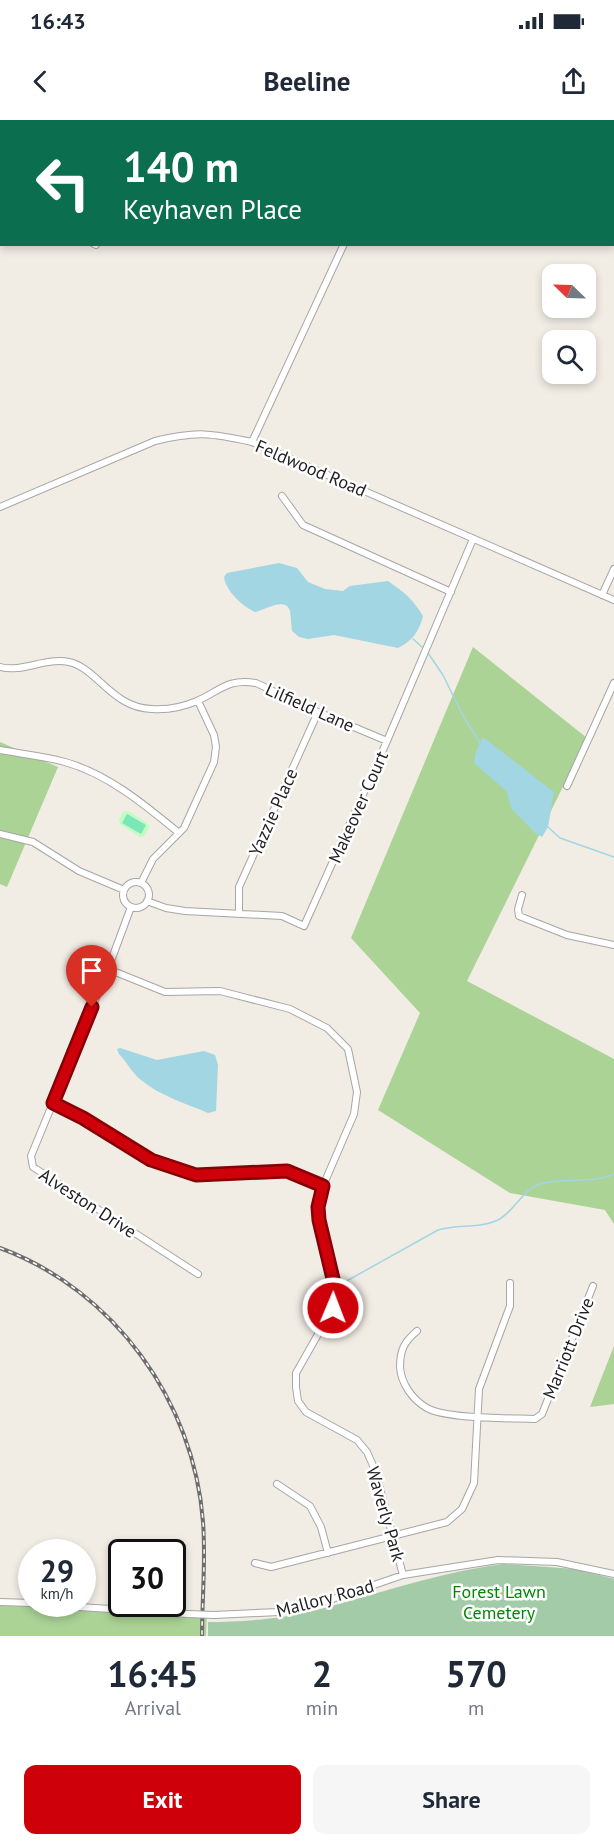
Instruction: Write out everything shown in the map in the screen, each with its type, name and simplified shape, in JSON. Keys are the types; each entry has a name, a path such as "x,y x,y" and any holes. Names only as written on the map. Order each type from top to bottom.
{"street":[{"path":"252,442 343,246"},
{"name":"Feldwood Road","path":"0,507 155,441 178,435 204,433 252,442 614,600"},
{"path":"282,496 303,525 451,592"},
{"name":"Makeover Court","path":"147,901 166,908 184,911 282,916 304,926 474,539"},
{"path":"602,595 614,569"},
{"name":"Lilfield Lane","path":"0,667 13,669 52,662 69,662 83,669 120,699 153,709 180,707 198,701 224,685 246,681 256,683 387,741"},
{"path":"567,786 614,682"},
{"path":"141,883 153,859 179,833 210,772 215,755 214,735 198,701"},
{"name":"Yazzie Place","path":"239,913 239,887 318,712"},
{"path":"0,750 63,762 82,769 142,802 179,833"},
{"path":"0,834 33,842 79,870 124,890"},
{"path":"133,883 141,883 147,889 147,901 140,907 131,907 124,900 124,890 133,883"},
{"path":"522,895 518,909 519,916 567,935 614,945"},
{"name":"Alveston Drive","path":"131,907 31,1156 33,1167 198,1274"},
{"name":"Waverly Park","path":"108,969 165,992 220,991 290,1009 327,1028 348,1049 357,1092 354,1114 323,1186 318,1207 334,1283 333,1308 296,1373 296,1387 298,1401 306,1412 357,1440 367,1452 375,1470 403,1575"},
{"path":"53,1103 83,1118 151,1160 196,1175 287,1171 323,1186"},
{"path":"255,1563 271,1567 447,1522 462,1509 474,1483 479,1389 510,1306 510,1283"},
{"name":"Marriott Drive","path":"417,1331 406,1340 400,1357 400,1375 408,1392 428,1409 478,1417 535,1419 542,1414 593,1287"},
{"path":"277,1484 310,1506 321,1527 328,1553"},
{"name":"Mallory Road","path":"96,1608 214,1615 278,1612 327,1601 403,1575 498,1560 534,1560 577,1565 614,1574"},
{"name":"Mallory Road","path":"0,1602 18,1603"}],"green space":[{"path":"473,647 587,738 467,981 614,1059 614,1224 605,1210 510,1193 378,1110 420,1013 351,938"},
{"path":"0,742 58,767 7,887 0,884"},
{"path":"128,811 148,824 149,828 144,836 140,837 120,824 119,820 123,812"},
{"path":"127,814 146,825 141,834 122,823"},
{"path":"614,1346 614,1404 590,1407"},
{"name":"Forest Lawn Cemetery","path":"503,1564 576,1569 614,1579 614,1636 208,1636 208,1622 261,1620 301,1614 431,1578"},
{"path":"0,1602 18,1603 18,1617 96,1617 96,1607 108,1607 108,1617 186,1617 186,1611 207,1612 206,1636 0,1636"}],"water":[{"path":"279,563 297,568 308,582 325,589 343,591 350,586 388,581 408,596 419,610 423,616 419,627 411,639 398,648 334,635 308,639 299,637 292,631 288,607 280,604 255,612 235,598 225,582 224,577 227,573"},
{"path":"483,737 554,792 548,827 542,837 535,833 511,808 507,792 474,763 476,751"},
{"path":"117,1049 157,1060 204,1051 215,1055 218,1065 216,1111 208,1113 148,1086 119,1054"}],"waterway":[{"path":"413,639 422,647"},
{"path":"428,653 443,675 462,714 480,743"},
{"path":"548,827 560,838 614,857"},
{"path":"343,1283 438,1230 483,1225 498,1220 528,1191 540,1184 597,1179 614,1174"}],"railway":[{"path":"0,1248 41,1267 79,1292 112,1321 141,1355 165,1393 184,1434 196,1477 203,1522 202,1636"}],"route":[{"path":"92,1007 53,1103 83,1118 151,1160 196,1175 287,1171 323,1186 318,1207 319,1220 334,1283 333,1308"}]}
